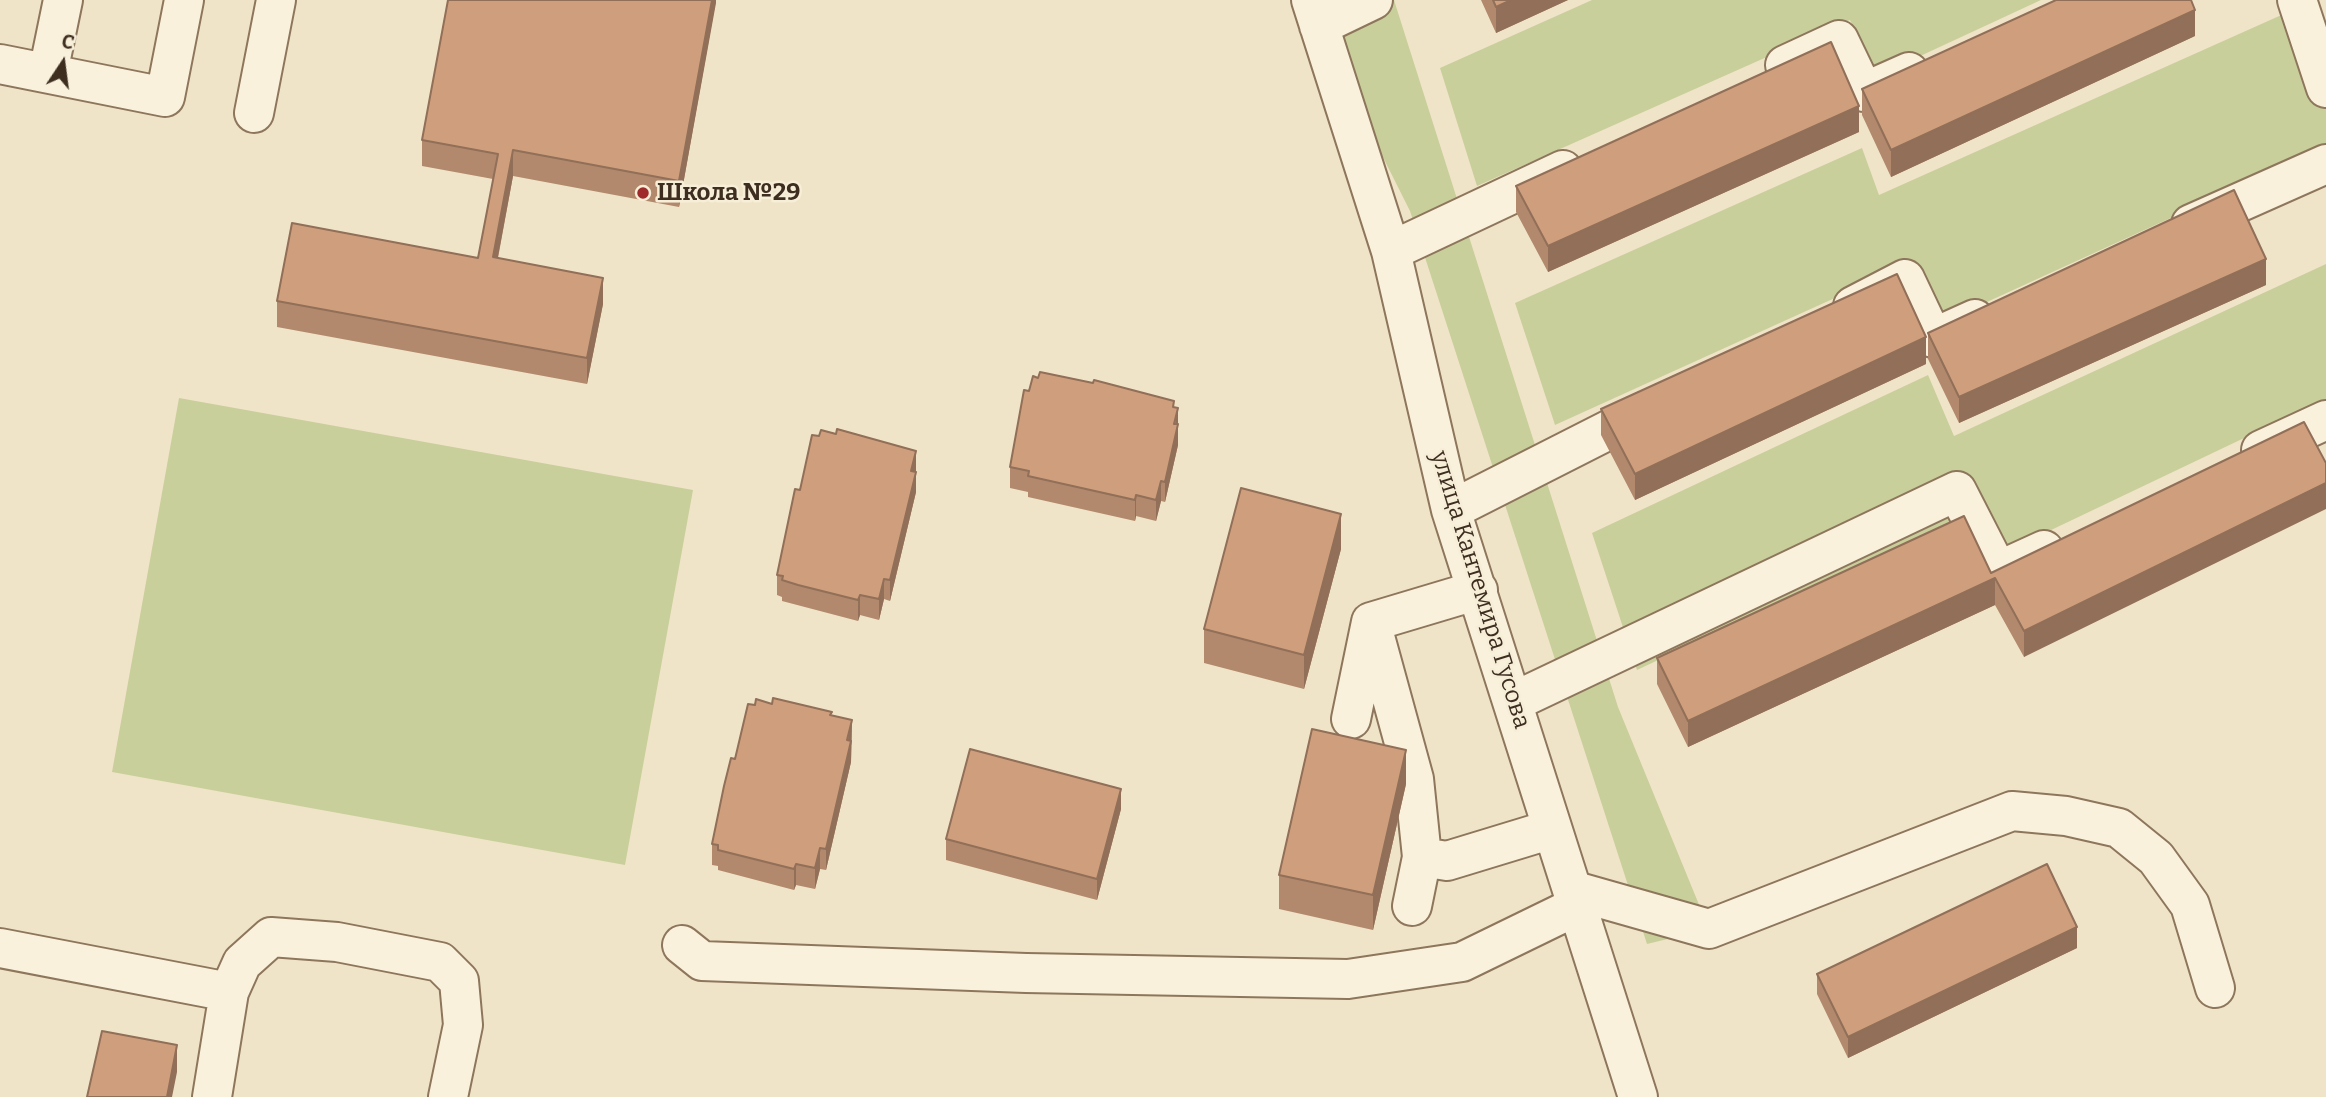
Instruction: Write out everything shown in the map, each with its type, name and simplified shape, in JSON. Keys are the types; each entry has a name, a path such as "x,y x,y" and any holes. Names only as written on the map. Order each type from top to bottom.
{"street":[{"path":"48,73 63,0"},
{"path":"0,64 165,97 184,0"},
{"path":"254,113 276,0"},
{"path":"1315,13 1373,0"},
{"path":"2297,0 2326,88"},
{"name":"улица Кантемира Гусова","path":"1315,13 1391,251 1451,510 1514,701 1552,829 1577,898 1638,1097"},
{"path":"1752,81 1839,40 1864,92 1936,60"},
{"path":"1391,251 1590,157"},
{"path":"2161,237 2326,164"},
{"path":"1819,323 1905,279 1933,338 2009,304"},
{"path":"1451,510 1672,397"},
{"path":"2225,467 2326,420"},
{"path":"1514,701 1957,491 1998,571 2074,536"},
{"path":"1371,622 1478,590"},
{"path":"1351,719 1371,622"},
{"path":"1371,622 1414,779 1422,857 1412,906"},
{"path":"682,945 702,961 1026,973 1348,979 1462,962 1577,898 1709,929 2012,811 2066,816 2119,828 2156,858 2190,905 2215,988"},
{"path":"1422,857 1447,860 1552,829"},
{"path":"212,1097 229,992 243,963 271,937 337,942 440,962 459,981 463,1025 448,1097"},
{"path":"0,948 229,992"}],"green space":[{"path":"1304,0 1394,0 1618,707 1709,929 1647,944 1410,211"},
{"path":"1592,0 2041,0 1875,77 1850,20 1477,186 1440,68"},
{"path":"2306,4 2326,60 2326,147 1941,323 1912,263 1555,425 1515,303 1862,148 1879,195"},
{"path":"2326,264 2326,399 2005,552 1985,506 1637,670 1592,533 1928,375 1954,436"},
{"path":"179,398 693,490 625,865 112,772"}],"building":[{"name":"Школа №29","path":"448,0 712,0 679,181 513,150 493,257 603,278 587,358 277,301 292,223 478,258 498,154 422,140"},
{"path":"1493,0 1511,0 1496,7"},
{"path":"2056,0 2191,0 2195,10 1891,150 1862,89"},
{"path":"1831,42 1859,106 1548,246 1516,186"},
{"path":"2234,190 2266,259 1959,397 1928,333"},
{"path":"1897,274 1926,337 1635,474 1601,409"},
{"path":"1040,372 1093,383 1094,380 1174,401 1173,407 1178,408 1174,424 1178,424 1165,482 1161,481 1156,500 1136,495 1135,500 1028,476 1029,471 1010,467 1024,390 1029,391 1033,376 1038,378"},
{"path":"2304,422 2326,463 2326,483 2024,631 1995,578 1688,721 1657,658 1964,516 1991,573"},
{"path":"837,429 916,451 911,471 916,472 890,580 884,579 879,599 860,595 858,600 798,585 782,580 783,576 777,575 795,489 800,490 812,435 819,436 821,430 836,434"},
{"path":"1241,488 1341,514 1304,655 1204,629"},
{"path":"773,698 832,712 830,715 852,720 847,740 851,741 826,849 820,848 815,868 796,864 794,869 718,850 718,845 712,844 731,758 735,759 748,704 755,705 756,699 772,704"},
{"path":"1312,729 1406,750 1373,895 1279,875"},
{"path":"970,749 1121,789 1097,879 946,839"},
{"path":"2047,864 2077,927 1848,1037 1817,974"},
{"path":"102,1031 177,1045 167,1097 87,1097"}],"place":[{"name":"Школа №29","path":"643,193"}]}
